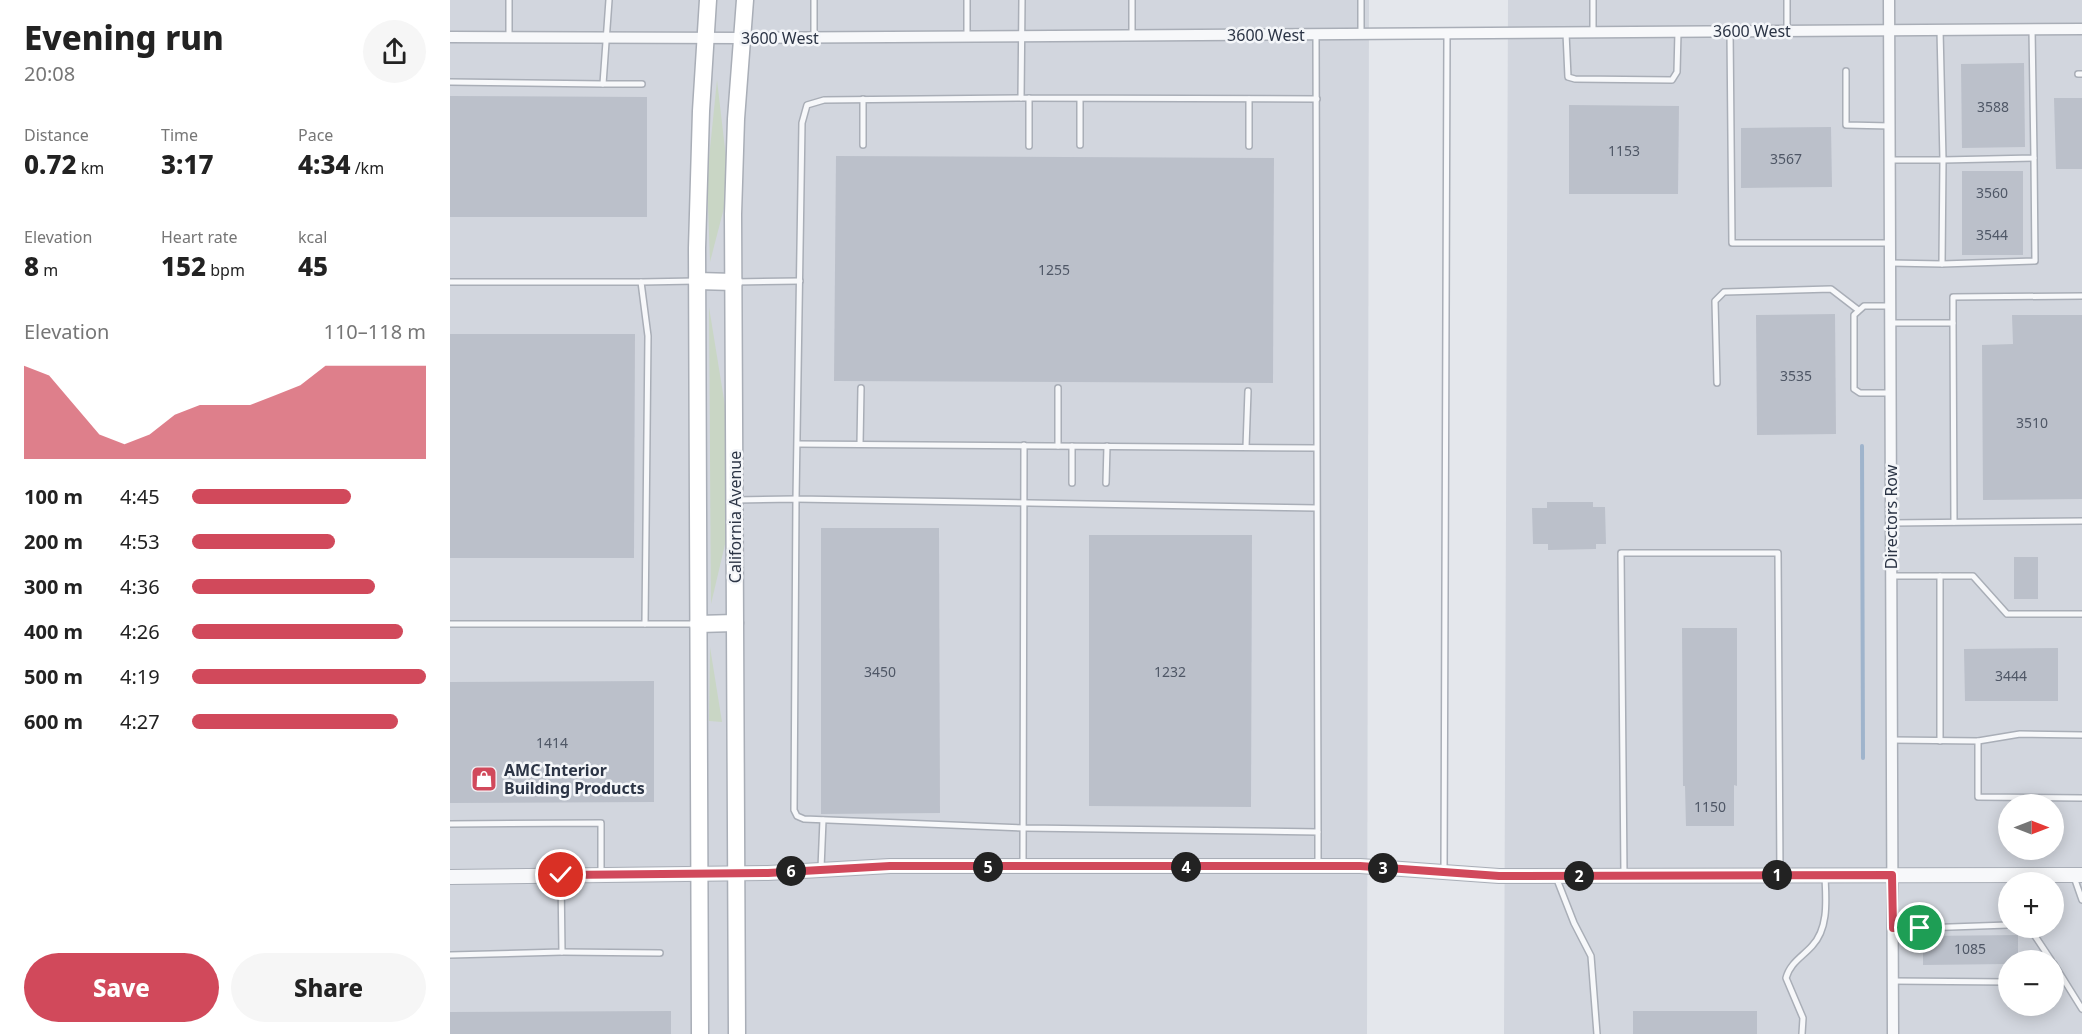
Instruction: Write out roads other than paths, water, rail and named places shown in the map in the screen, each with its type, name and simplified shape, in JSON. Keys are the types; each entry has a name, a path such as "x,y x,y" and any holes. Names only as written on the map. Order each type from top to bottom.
{"main road":[{"path":"700,1034 697,281 708,0"},
{"name":"California Avenue","path":"737,1034 734,500 735,131 745,0"},
{"path":"697,281 734,282"},
{"path":"698,624 735,623"}],"street":[{"name":"Directors Row","path":"1889,0 1893,1034"},
{"name":"3600 West","path":"450,37 814,38 2082,29"},
{"path":"450,877 768,873 821,868 1360,866 1444,873 1555,876 1892,875 1998,877"}],"lane":[{"path":"509,0 509,37"},
{"path":"603,84 609,0"},
{"path":"814,0 814,38"},
{"path":"967,0 967,37"},
{"path":"1021,98 1022,0"},
{"path":"1132,0 1132,35"},
{"path":"1361,0 1361,34"},
{"path":"1593,0 1593,32"},
{"path":"1787,0 1787,31"},
{"path":"1890,263 2035,261 2031,29"},
{"path":"1940,30 1943,160 1941,264"},
{"path":"1730,31 1732,243 1890,243"},
{"path":"1566,33 1568,76 1575,79 1672,80 1677,72 1678,32"},
{"path":"1444,873 1447,33"},
{"path":"1316,34 1318,867"},
{"path":"1846,71 1846,125 1890,126"},
{"path":"450,82 642,84"},
{"path":"1029,98 1029,146"},
{"path":"1317,99 824,99 807,105 802,123 794,810 797,816 804,819 823,820 1025,828 1318,832"},
{"path":"863,99 863,145"},
{"path":"1080,99 1080,145"},
{"path":"1249,99 1249,146"},
{"path":"1890,160 2034,158"},
{"path":"734,282 800,280"},
{"path":"450,282 697,281"},
{"path":"641,282 648,336 645,624"},
{"path":"1717,383 1715,302 1724,292 1831,289 1857,309"},
{"path":"1954,522 1953,297 2082,296"},
{"path":"1890,306 1864,306 1857,309 1854,315 1854,389 1860,393 1891,393"},
{"path":"1890,323 1953,323"},
{"path":"861,388 861,444"},
{"path":"1058,388 1058,446"},
{"path":"1246,447 1248,391"},
{"path":"798,444 1317,448"},
{"path":"1023,867 1025,828 1024,445"},
{"path":"1071,446 1072,483"},
{"path":"1106,483 1107,446"},
{"path":"734,500 796,499 1317,508"},
{"path":"1891,523 2082,521"},
{"path":"1624,876 1622,553 1778,553 1780,875"},
{"path":"1891,576 1973,576 2007,614 2082,614"},
{"path":"1940,576 1940,741"},
{"path":"450,624 698,624"},
{"path":"1892,740 1978,741 2020,734 2082,735"},
{"path":"1978,741 1978,796 2082,798"},
{"path":"821,868 823,820"},
{"path":"450,824 602,823 601,875"},
{"path":"561,875 562,952"},
{"path":"1802,1034 1803,1018 1786,978 1789,967 1815,943 1823,926 1825,875"},
{"path":"2078,875 2082,900"},
{"path":"1555,876 1591,956 1597,1034"},
{"path":"1893,928 1998,925"},
{"path":"450,955 562,952 660,953"},
{"path":"2064,980 2082,1009"},
{"path":"1893,981 1998,982"}],"waterway":[{"path":"1862,446 1863,758"}],"place":[{"name":"AMC Interior Building Products","path":"484,779"}]}
